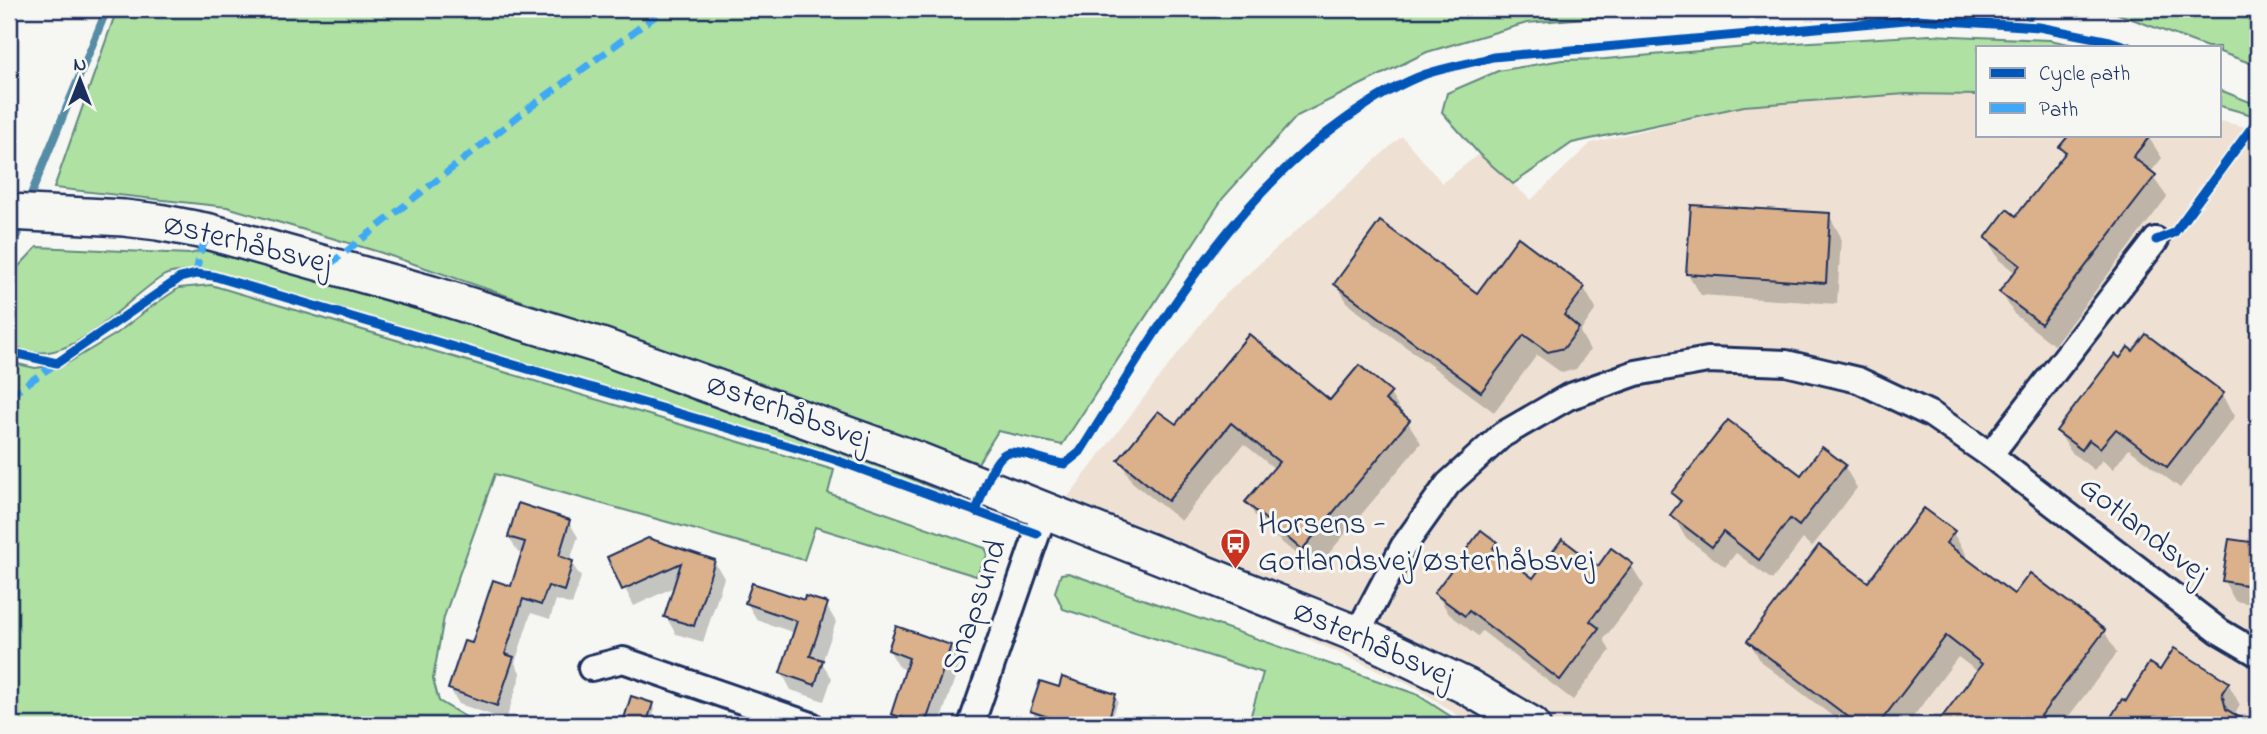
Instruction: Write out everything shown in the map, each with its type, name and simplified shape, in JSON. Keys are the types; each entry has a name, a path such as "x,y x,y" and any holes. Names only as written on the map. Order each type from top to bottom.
{"street":[{"name":"Østerhåbsvej","path":"9,212 158,222 210,232 432,294 614,351 920,461 1357,634 1468,687 1532,725"},
{"path":"1990,455 2156,240"},
{"name":"Gotlandsvej","path":"1357,634 1403,547 1448,484 1502,435 1568,397 1636,373 1708,360 1786,363 1858,380 1932,415 1990,455 2219,631 2258,654"},
{"name":"Snapsund","path":"971,725 1045,511"},
{"path":"591,668 623,660 800,724"}],"shaded area":[{"path":"1906,94 1976,95 1976,136 2222,136 2222,121 2258,130 2258,725 1472,725 1417,688 1154,570 1063,537 1067,498 1218,301 1402,136 1442,183 1479,154 1531,200 1591,143 1744,106"}],"green space":[{"path":"117,9 1692,9 1527,23 1427,52 1297,116 1223,198 1062,445 998,431 978,463 689,358 379,252 227,207 54,188"},
{"path":"2073,9 2258,9 2258,66 2222,53 2222,46 2204,46 2116,13"},
{"path":"1930,35 2050,40 2078,46 1976,46 1976,95 1906,94 1744,106 1572,143 1513,184 1479,154 1442,112 1447,93 1498,71 1562,60 1605,59"},
{"path":"2222,91 2255,104 2252,115 2222,107"},
{"path":"37,247 190,254 212,248 450,314 851,450 964,503 843,457 208,271 165,275 92,332 71,344 50,352 30,352 9,342 9,300 18,267"},
{"path":"211,285 834,470 828,493 985,548 988,554 976,576 815,527 804,560 495,474 444,617 433,679 439,701 479,725 9,725 9,362 35,368 66,364 116,334 179,288"},
{"path":"1068,573 1416,694 1464,725 1248,725 1263,673 1063,609 1055,592 1061,574"}],"building":[{"path":"2068,136 2150,136 2133,157 2156,175 2041,324 1999,292 2020,265 1985,238 2007,209 2016,216 2066,152 2059,147"},
{"path":"1691,205 1830,213 1826,283 1686,274"},
{"path":"1380,221 1477,293 1518,237 1585,287 1564,315 1579,328 1564,348 1548,352 1524,335 1481,392 1334,284"},
{"path":"1249,334 1330,400 1359,365 1392,392 1385,400 1410,420 1302,550 1245,502 1279,462 1231,423 1168,501 1118,460 1158,411 1176,424"},
{"path":"2146,334 2224,393 2167,467 2116,429 2100,448 2089,440 2082,450 2056,431 2115,354 2120,358 2128,347 2133,351"},
{"path":"1728,420 1801,475 1822,447 1846,465 1799,526 1790,519 1759,560 1723,532 1712,547 1670,515 1681,501 1671,493"},
{"path":"518,503 570,520 559,556 573,561 564,591 548,586 541,605 523,599 505,654 514,657 497,706 448,689 464,641 472,643 493,580 511,586 525,542 508,537"},
{"path":"1924,508 1955,531 1946,543 2014,594 2030,573 2105,630 2034,725 1936,725 1982,664 1946,636 1878,725 1859,725 1747,641 1819,545 1868,582"},
{"path":"1481,530 1497,542 1493,548 1533,578 1562,539 1598,566 1611,548 1633,564 1590,621 1599,628 1560,680 1469,611 1465,616 1434,593"},
{"path":"648,538 715,560 694,626 664,617 681,563 622,590 607,557"},
{"path":"2229,539 2258,543 2258,587 2222,581"},
{"path":"752,583 804,600 805,596 828,603 810,656 823,660 815,685 780,673 797,621 745,603"},
{"path":"896,626 951,645 925,725 891,714 909,658 888,650"},
{"path":"2174,648 2229,682 2222,693 2226,709 2252,725 2106,725 2122,699 2126,701 2149,663 2160,670"},
{"path":"1062,677 1116,694 1107,725 1083,720 1081,725 1046,725 1048,717 1030,711 1040,681 1059,687"},
{"path":"631,696 653,703 646,725 622,725"}],"waterway":[{"path":"27,204 107,9"},
{"path":"9,264 21,223"}],"marked path":[{"path":"329,265 521,114 665,9"},
{"path":"2022,9 2039,27"},
{"path":"196,274 200,252 210,232"},
{"path":"9,396 57,363"}],"cycle path":[{"path":"976,512 988,477 1004,454 1017,452 1065,464 1080,452 1197,271 1266,188 1304,151 1347,118 1385,93 1416,78 1493,57 1917,19 2039,27 2126,46"},
{"path":"2156,240 2174,233 2258,119"},
{"path":"9,352 57,363 180,278 196,274 213,276 833,459 1037,534"}],"place":[{"name":"Horsens - Gotlandsvej/Østerhåbsvej","path":"1235,570"}]}
